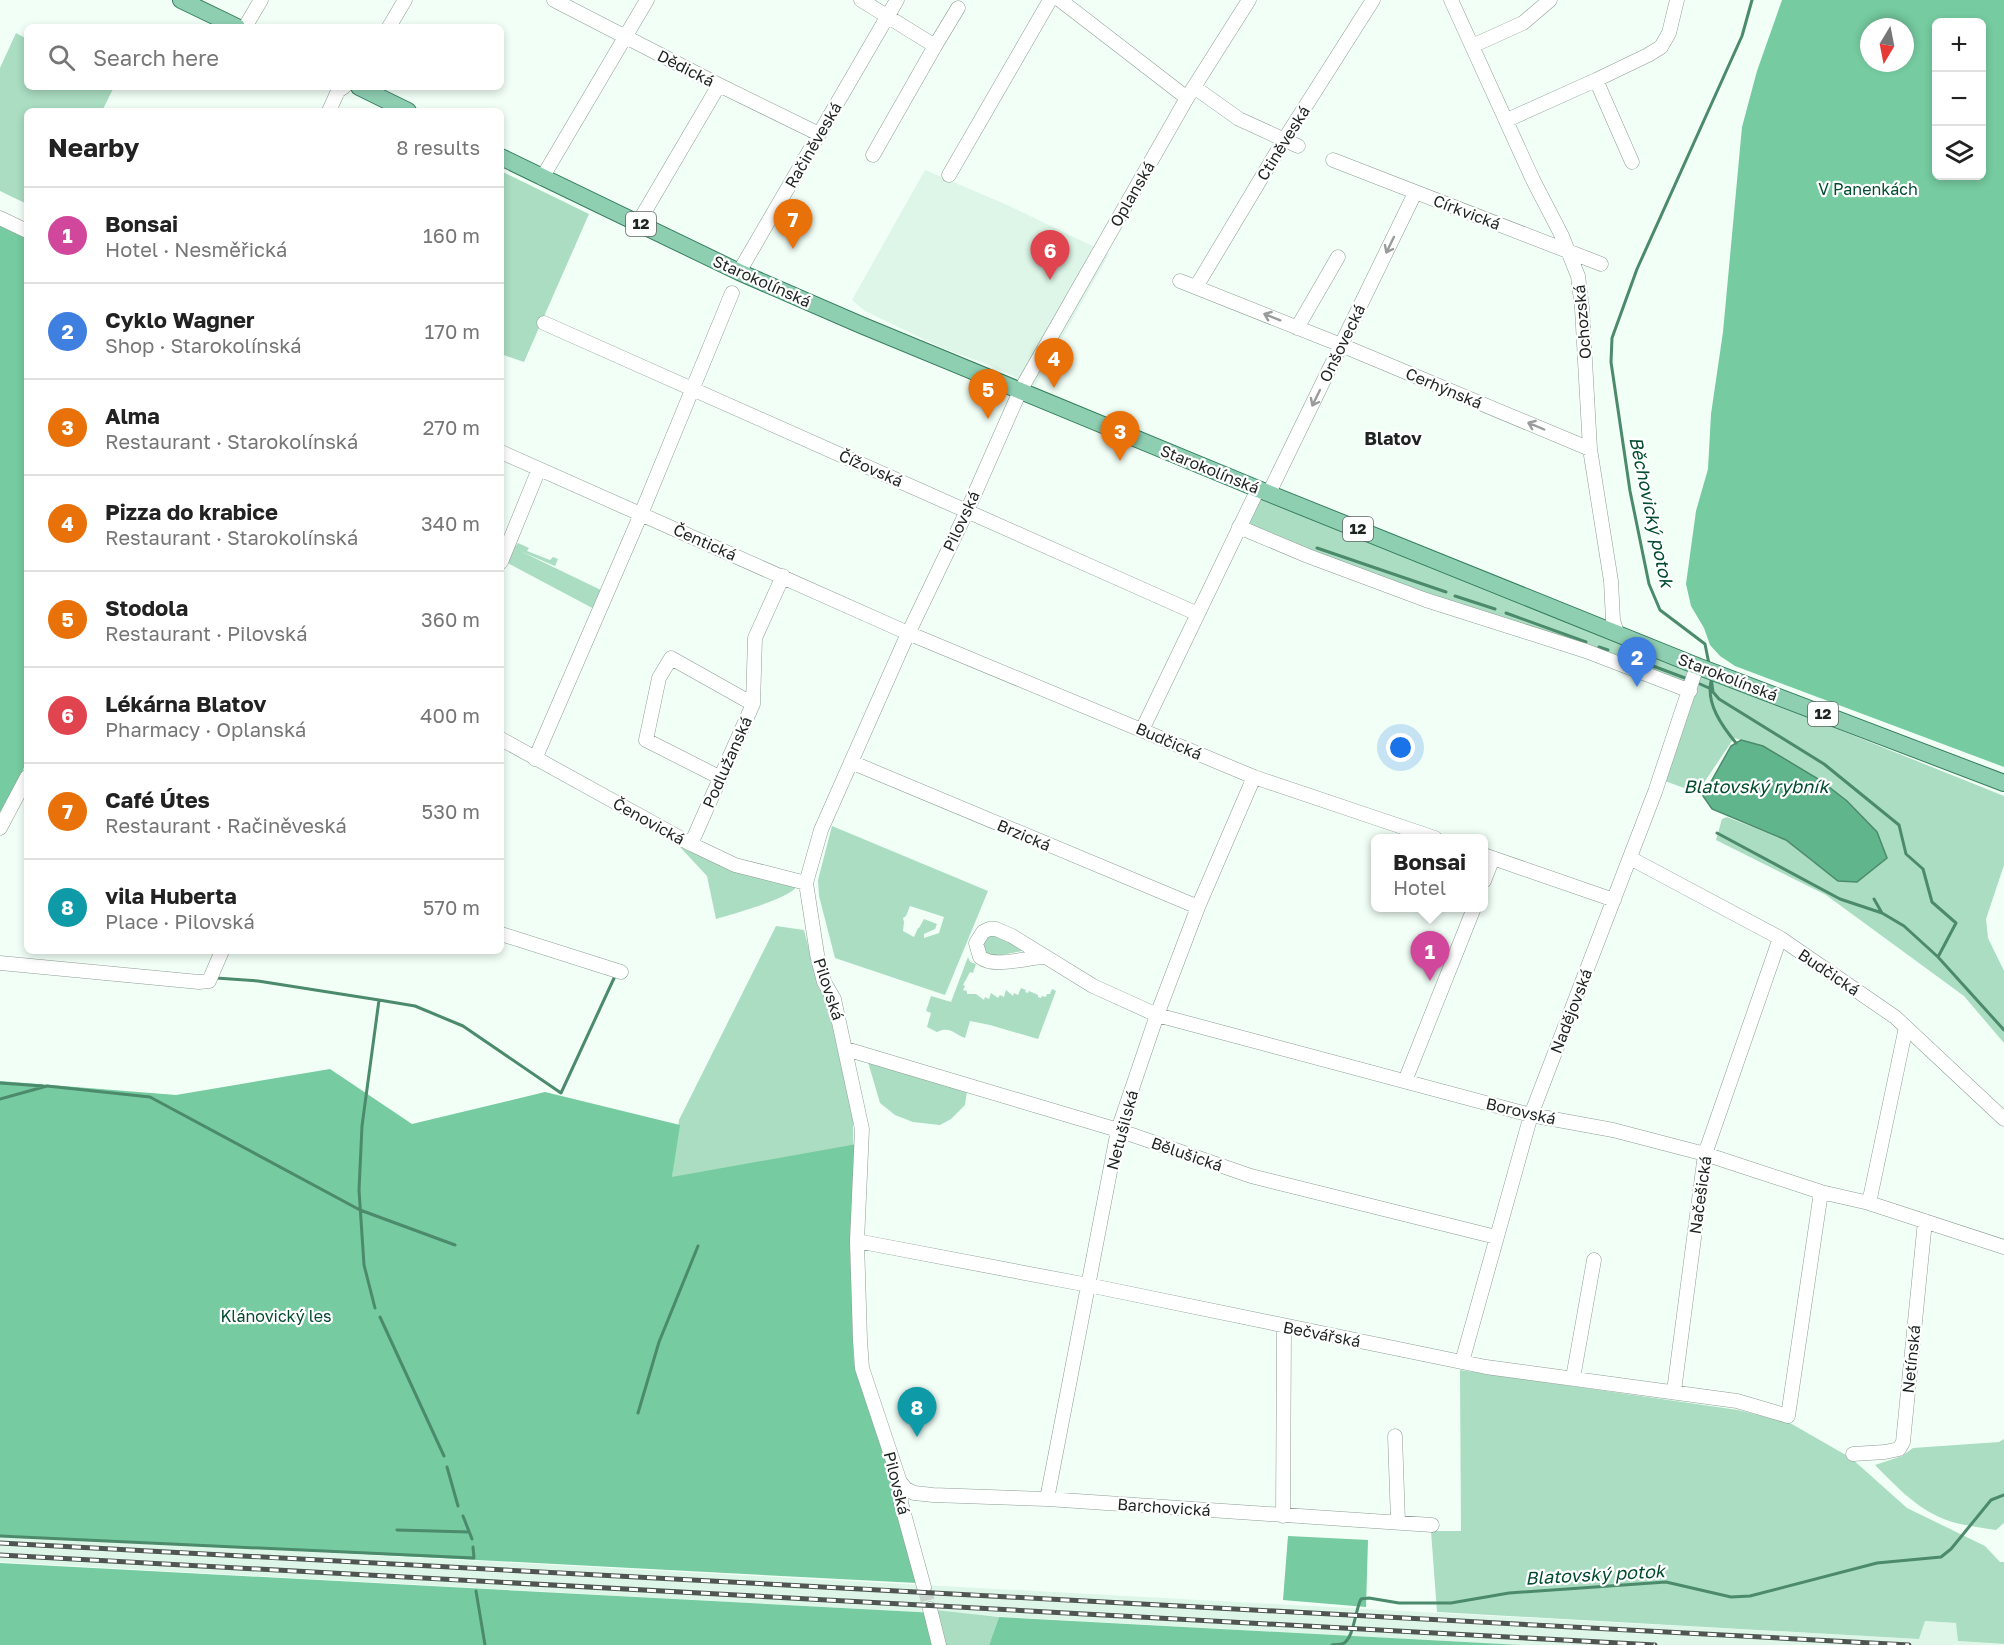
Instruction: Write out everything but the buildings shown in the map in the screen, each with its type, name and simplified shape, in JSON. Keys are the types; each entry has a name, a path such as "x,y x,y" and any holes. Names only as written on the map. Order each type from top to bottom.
{"main road":[{"path":"181,0 231,24"},
{"path":"365,90 402,108"},
{"name":"Starokolínská","path":"504,159 739,272 1020,391 1697,666 2004,783"}],"street":[{"path":"247,24 261,0"},
{"path":"391,24 405,0"},
{"name":"Dědická","path":"554,0 819,134"},
{"path":"542,178 647,0"},
{"path":"861,0 935,46"},
{"name":"Račiněveská","path":"739,272 897,0"},
{"path":"949,175 1050,0"},
{"path":"1060,0 1190,93 1298,146"},
{"name":"Oplanská","path":"1020,391 1190,93 1249,0"},
{"name":"Ctiněveská","path":"1196,287 1284,140 1373,0"},
{"name":"Ochozská","path":"1451,0 1578,276 1590,449 1611,581 1613,620 1617,633"},
{"path":"1472,46 1522,23 1550,0"},
{"path":"1507,120 1596,80 1648,55 1661,46 1669,33 1677,0"},
{"path":"873,155 958,8"},
{"path":"1596,80 1632,162"},
{"path":"638,223 719,85"},
{"path":"330,108 340,90"},
{"name":"Církvická","path":"1333,160 1601,264"},
{"name":"Onšovecká","path":"1142,730 1239,527 1263,491 1341,345 1415,193"},
{"path":"0,218 24,230"},
{"path":"1297,328 1338,257"},
{"name":"Cerhýnská","path":"1180,281 1341,345 1590,449"},
{"path":"535,759 641,514 732,293"},
{"name":"Čížovská","path":"544,323 1198,614"},
{"name":"Pilovská","path":"924,1587 901,1503 900,1482 862,1368 857,1241 862,1129 834,999 824,982 817,954 806,882 821,830 908,633 967,511 1020,391"},
{"name":"Čentická","path":"504,453 908,633"},
{"path":"504,555 539,469"},
{"name":"Starokolínská","path":"1239,527 1308,556 1426,600 1586,651 1690,691"},
{"name":"Podlužanská","path":"691,844 753,704 755,638 783,576"},
{"name":"Budčická","path":"908,633 1254,777 1423,834"},
{"path":"720,777 646,740 659,678 671,658 753,704"},
{"name":"Nadějovská","path":"1462,1362 1531,1115 1655,792 1697,666"},
{"name":"Čenovická","path":"504,741 691,844 735,865 806,882"},
{"name":"Brzická","path":"851,762 1198,907"},
{"name":"Netušilská","path":"1047,1499 1118,1130 1157,1015 1198,907 1254,777"},
{"path":"0,828 22,797"},
{"path":"1488,857 1614,900"},
{"name":"Budčická","path":"1630,858 1780,938 1895,1017 2004,1119"},
{"path":"1405,1081 1472,912"},
{"path":"504,935 621,972"},
{"name":"Načešická","path":"1674,1391 1705,1154 1780,938"},
{"path":"0,963 176,981 211,977 221,954"},
{"name":"Borovská","path":"1046,957 1093,986 1157,1015 1531,1115 1614,1130 1705,1154 1821,1192 1869,1203 2004,1247"},
{"path":"1869,1203 1906,1027"},
{"name":"Bělušická","path":"846,1049 1118,1130 1251,1176 1496,1237"},
{"name":"Bečvářská","path":"857,1241 1088,1285 1462,1362 1737,1401 1788,1416 1821,1192"},
{"name":"Netínská","path":"1853,1454 1899,1449 1903,1442 1925,1221"},
{"path":"1573,1378 1594,1260"},
{"path":"1283,1516 1284,1326"},
{"path":"1395,1436 1398,1522"},
{"name":"Barchovická","path":"900,1482 914,1493 1047,1499 1432,1525"},
{"path":"930,1609 939,1645"}],"shaded area":[{"path":"16,33 24,37 24,90 112,90 104,108 24,108 24,203 0,191 0,68"},
{"path":"925,170 1005,204 1109,254 1035,386 989,365 940,347 865,311 852,300"},
{"path":"504,172 589,214 524,362 504,355"},
{"path":"1258,489 1697,666 1690,691 1239,527"},
{"path":"504,543 514,548 518,543 529,548 527,551 550,560 553,557 558,559 555,566 520,551 605,592 598,611 504,561"},
{"path":"1700,674 2004,796 2004,865 1986,919 1988,938 2004,971 2004,1043 1964,996 1826,895 1716,840 1722,819 1727,817 1786,840 1814,863 1877,832 1847,801 1820,780 1763,746 1734,738 1699,790 1687,789 1662,780"},
{"path":"832,826 988,891 945,995 835,958 819,896 818,880","holes":["910,906 944,917 939,933 924,938 924,934 935,929 937,924 924,919 914,937 903,931 903,918"]},
{"path":"682,844 796,887 772,901 716,919 707,876 680,847"},
{"path":"776,926 804,930 819,989 825,993 853,1120 854,1184 672,1177 679,1120"},
{"path":"993,932 1027,950 997,956 986,955 980,941"},
{"path":"968,957 970,962 976,964 973,973 970,972 963,985 965,986 963,990 967,991 967,994 976,994 984,1000 985,997 989,999 991,993 998,998 1000,995 1004,997 1006,990 1013,996 1014,993 1018,995 1021,988 1041,998 1050,994 1052,989 1056,991 1038,1039 970,1021 965,1038 949,1030 937,1032 927,1027 931,1013 926,1011 931,996 951,1002"},
{"path":"868,1062 967,1091 965,1105 951,1119 940,1125 913,1122 895,1115 880,1103"},
{"path":"1460,1370 1738,1410 1790,1423 1851,1458 1907,1508 1985,1546 2000,1562 2004,1562 2004,1644 1958,1641 1956,1623 1925,1621 1919,1639 1437,1612 1431,1531 1461,1531"},
{"path":"2004,1439 2004,1523 1996,1530 1951,1522 1937,1516 1919,1506 1875,1465 1902,1456 1913,1448 1999,1442"},
{"path":"0,1535 1919,1639 1925,1621 1956,1623 1959,1641 2004,1645 1521,1645 0,1562"},
{"path":"935,1610 999,1617 989,1645 942,1645"}],"green space":[{"name":"V Panenkách","path":"1782,0 2004,0 2004,767 1735,666 1720,656 1710,645 1704,628 1691,606 1686,584 1696,511 1708,469 1711,414 1723,332 1742,127 1757,71"},
{"path":"0,222 24,234 24,768 0,815"},
{"name":"Klánovický les","path":"330,1069 412,1124 545,1092 680,1125 672,1177 857,1144 850,1236 854,1364 894,1483 917,1583 0,1535 0,1081 176,1095"},
{"path":"1288,1536 1368,1540 1366,1607 1283,1600"},
{"path":"0,1563 936,1613 942,1644 951,1645 0,1645"},
{"path":"999,1617 1521,1645 989,1645"}],"water":[{"name":"Blatovský rybník","path":"1741,740 1763,746 1820,780 1847,801 1877,832 1887,858 1857,882 1838,881 1786,840 1712,809 1703,796 1731,746"}],"waterway":[{"name":"Běchovický potok","path":"1709,664 1705,644 1660,610 1649,584 1630,491 1611,362 1612,338 1637,269 1742,36 1752,0"},
{"path":"1317,548 1446,592"},
{"path":"1455,596 1495,609"},
{"path":"1506,613 1586,642"},
{"path":"1599,647 1608,650"},
{"path":"1621,654 1685,678"},
{"name":"Běchovický potok","path":"1711,677 1713,692 1719,699 1824,764 1899,825 1906,854 1923,869 1932,902 1956,923 1938,957 2004,1030"},
{"path":"1711,681 1711,698 1716,714 1736,743"},
{"path":"1700,684 1709,688"},
{"path":"1717,833 1840,899 1882,913 1904,926 1938,957"},
{"path":"1874,899 1882,913"},
{"path":"379,1000 415,1006 463,1026 561,1093 615,976"},
{"path":"216,978 258,981 379,1000 362,1126 359,1190 364,1265 375,1308"},
{"path":"0,1083 43,1086"},
{"path":"0,1099 47,1086 150,1097 360,1210 455,1245"},
{"path":"638,1413 659,1342 698,1246"},
{"path":"380,1317 444,1456"},
{"path":"447,1467 458,1506"},
{"name":"Blatovský potok","path":"1332,1645 1342,1644 1349,1637 1361,1599 1369,1598 1399,1603 1451,1603 1509,1593 1666,1582 1731,1597 1750,1596 1877,1563 1941,1557 1951,1549 1991,1500 2004,1495"},
{"path":"463,1516 472,1539"},
{"path":"397,1530 469,1532"},
{"path":"0,1536 474,1558 473,1547"},
{"path":"476,1591 485,1645"}],"tunnel":[{"path":"924,1587 930,1609"}],"railway":[{"path":"0,1543 1909,1645"},
{"path":"0,1555 1655,1645"}],"place":[{"name":"Café Útes","path":"793,249"},
{"name":"Lékárna Blatov","path":"1050,280"},
{"name":"Pizza do krabice","path":"1054,388"},
{"name":"Stodola","path":"988,419"},
{"name":"Alma","path":"1120,461"},
{"name":"Cyklo Wagner","path":"1637,687"},
{"name":"Bonsai","path":"1430,981"},
{"name":"vila Huberta","path":"917,1437"}],"district":[{"name":"Blatov","path":"1393,439"}]}
